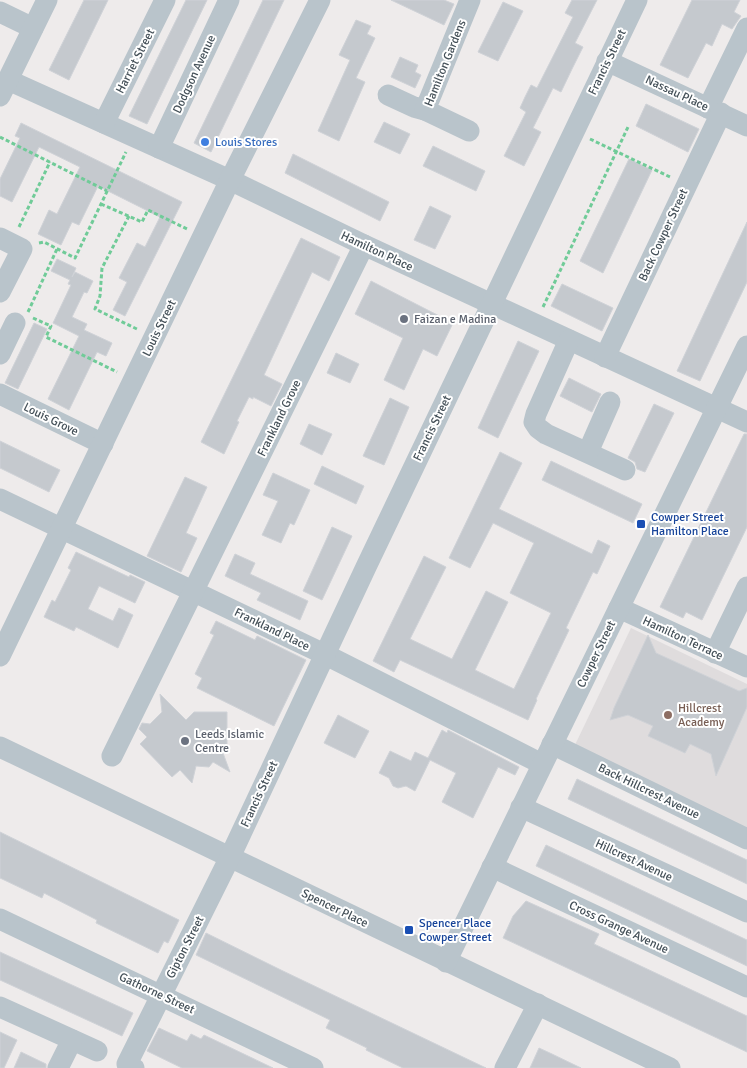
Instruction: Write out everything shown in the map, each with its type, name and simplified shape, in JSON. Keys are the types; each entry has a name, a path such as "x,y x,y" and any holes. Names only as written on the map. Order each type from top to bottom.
{"street":[{"path":"4,88 47,0"},
{"name":"Harriet Street","path":"104,123 165,0"},
{"name":"Dodgson Avenue","path":"159,148 229,0"},
{"name":"Louis Street","path":"0,656 202,237 320,0"},
{"name":"Hamilton Gardens","path":"469,130 425,110 470,0"},
{"name":"Francis Street","path":"230,857 324,654 637,0"},
{"path":"0,12 33,28"},
{"name":"Back Cowper Street","path":"605,357 687,185 747,28"},
{"name":"Nassau Place","path":"607,61 747,126"},
{"name":"Hamilton Place","path":"4,88 104,123 133,136 230,180 364,246 747,422"},
{"path":"388,95 425,110"},
{"path":"0,292 11,243"},
{"name":"Frankland Grove","path":"112,756 364,246"},
{"path":"0,354 20,317"},
{"path":"569,340 534,422 546,434 625,470"},
{"name":"Cowper Street","path":"446,962 747,346"},
{"name":"Louis Grove","path":"0,394 103,444"},
{"path":"588,452 610,402"},
{"name":"Frankland Place","path":"0,499 324,654 542,764"},
{"path":"715,653 747,587"},
{"name":"Hamilton Terrace","path":"618,608 747,668"},
{"name":"Back Hillcrest Avenue","path":"552,744 747,839"},
{"name":"Spencer Place","path":"0,747 670,1068"},
{"name":"Hillcrest Avenue","path":"521,807 747,912"},
{"name":"Gipton Street","path":"131,1066 160,995 230,857"},
{"name":"Cross Grange Avenue","path":"492,867 747,987"},
{"name":"Gathorne Street","path":"0,919 313,1068"},
{"path":"505,1068 538,1004"},
{"path":"0,1007 97,1051"},
{"path":"58,1068 72,1040"}],"path":[{"path":"534,324 628,127"},
{"path":"574,131 687,185"},
{"path":"50,162 11,243 44,242 76,258 133,136"},
{"path":"0,137 107,191"},
{"path":"101,204 142,222 148,210 202,237"},
{"path":"129,216 102,268 100,296 94,309 154,338"},
{"path":"57,249 20,317 51,326 46,337 134,380"}],"shaded area":[{"name":"Hillcrest Academy","path":"631,628 747,684 747,830 574,747"}],"building":[{"path":"84,0 108,0 69,80 49,70"},
{"path":"186,0 207,0 147,124 129,116"},
{"path":"263,0 284,0 211,152 194,143"},
{"path":"391,0 444,0 454,4 444,25"},
{"path":"572,0 597,0 575,43 583,47 561,92 553,88 533,128 541,132 524,166 504,156 526,112 520,108 525,97 531,85 537,88 573,17 565,13"},
{"path":"692,0 740,0 734,12 741,16 732,29 722,24 712,46 706,43 688,78 660,65"},
{"path":"503,2 523,11 498,61 478,52"},
{"path":"356,20 371,26 367,34 375,38 356,78 365,82 339,141 318,131 350,60 339,55"},
{"path":"400,57 418,65 415,72 421,75 415,88 391,77"},
{"path":"646,104 699,129 688,152 636,126"},
{"path":"384,122 410,134 400,154 374,142"},
{"path":"21,123 182,202 125,316 113,310 127,282 119,278 137,243 145,247 160,217 98,186 79,225 72,222 61,245 38,234 49,210 57,214 80,167 39,147 12,202 0,196 0,179 20,138 15,136"},
{"path":"433,146 485,171 476,191 423,166"},
{"path":"293,154 389,202 380,221 285,173"},
{"path":"629,159 652,170 603,273 580,261"},
{"path":"430,206 451,216 435,249 414,240"},
{"path":"747,222 747,282 700,381 677,371"},
{"path":"301,238 340,257 329,281 312,272 264,375 282,384 271,406 253,397 253,399 249,397 224,454 201,442"},
{"path":"57,259 76,268 72,277 75,272 93,281 87,293 84,292 72,317 87,324 84,330 112,343 106,356 97,352 69,410 48,399 79,336 53,323 71,285 68,284 70,280 51,271"},
{"name":"Faizan e Madina","path":"371,281 453,323 437,356 423,349 404,390 384,380 403,338 355,314"},
{"path":"562,284 613,308 602,331 551,306"},
{"path":"34,323 47,329 18,389 5,383"},
{"path":"518,341 539,351 498,438 478,428"},
{"path":"336,353 359,364 350,383 327,373"},
{"path":"569,378 601,394 592,412 560,396"},
{"path":"390,398 409,407 384,465 363,456"},
{"path":"654,404 674,413 645,472 637,469 635,462 628,458"},
{"path":"309,424 332,434 322,455 300,444"},
{"path":"744,434 747,434 747,527 702,620 686,612 683,618 660,607"},
{"path":"0,441 60,470 49,492 0,468"},
{"path":"500,452 522,463 499,509 592,554 598,540 610,546 597,574 593,572 566,628 569,630 528,720 400,660 394,672 373,661 424,556 446,567 410,639 452,659 486,591 508,602 475,670 514,689 551,613 510,593 534,543 493,523 470,568 449,558"},
{"path":"551,461 642,504 633,523 542,480"},
{"path":"322,466 364,486 356,504 314,484"},
{"path":"273,473 310,490 294,525 290,523 281,543 262,535 278,501 263,495"},
{"path":"185,477 207,487 186,533 197,538 181,572 147,556"},
{"path":"332,527 352,536 322,600 303,591"},
{"path":"76,552 129,577 130,575 145,582 135,603 99,586 88,609 113,621 119,608 133,615 118,648 76,627 74,631 44,617 52,600 55,602 71,570 68,568"},
{"path":"235,554 255,563 250,574 308,601 300,620 257,600 261,593 225,576"},
{"path":"216,621 255,640 257,636 306,660 274,726 197,688 202,678 195,674 214,635 210,633"},
{"path":"648,635 656,653 739,691 747,688 747,707 716,776 711,754 690,744 685,753 648,736 653,726 628,715 610,720"},
{"name":"Leeds Islamic Centre","path":"160,694 186,720 194,712 227,712 227,749 223,753 230,772 213,762 209,767 196,766 192,783 180,770 172,777 140,744 147,737 139,729 142,723 150,724 162,712"},
{"path":"338,715 369,731 355,758 324,743"},
{"path":"442,730 447,733 448,730 519,767 515,775 498,767 473,818 442,802 456,773 430,760 415,791 406,786 398,788 393,786 389,778 379,773 390,751 411,761 415,752 428,758"},
{"path":"577,779 747,860 747,884 568,799"},
{"path":"0,832 179,920 168,943 164,941 158,953 96,923 97,920 44,893 42,898 0,878"},
{"path":"546,845 747,940 747,966 536,866"},
{"path":"526,901 599,934 594,944 747,1016 747,1052 503,938 513,916"},
{"path":"206,933 486,1068 403,1068 376,1055 366,1050 367,1048 326,1028 330,1020 196,955"},
{"path":"0,952 133,1013 122,1036 0,980"},
{"path":"159,1028 187,1041 191,1034 201,1039 204,1035 273,1068 182,1068 147,1051"},
{"path":"0,1032 17,1040 4,1068 0,1068"},
{"path":"539,1048 552,1054 581,1068 530,1068"},
{"path":"21,1052 46,1064 46,1068 14,1068"}],"place":[{"name":"Louis Stores","path":"205,142"},
{"name":"Faizan e Madina","path":"404,319"},
{"name":"Cowper Street Hamilton Place","path":"641,524"},
{"name":"Hillcrest Academy","path":"668,715"},
{"name":"Leeds Islamic Centre","path":"185,741"},
{"name":"Spencer Place Cowper Street","path":"409,930"}]}
